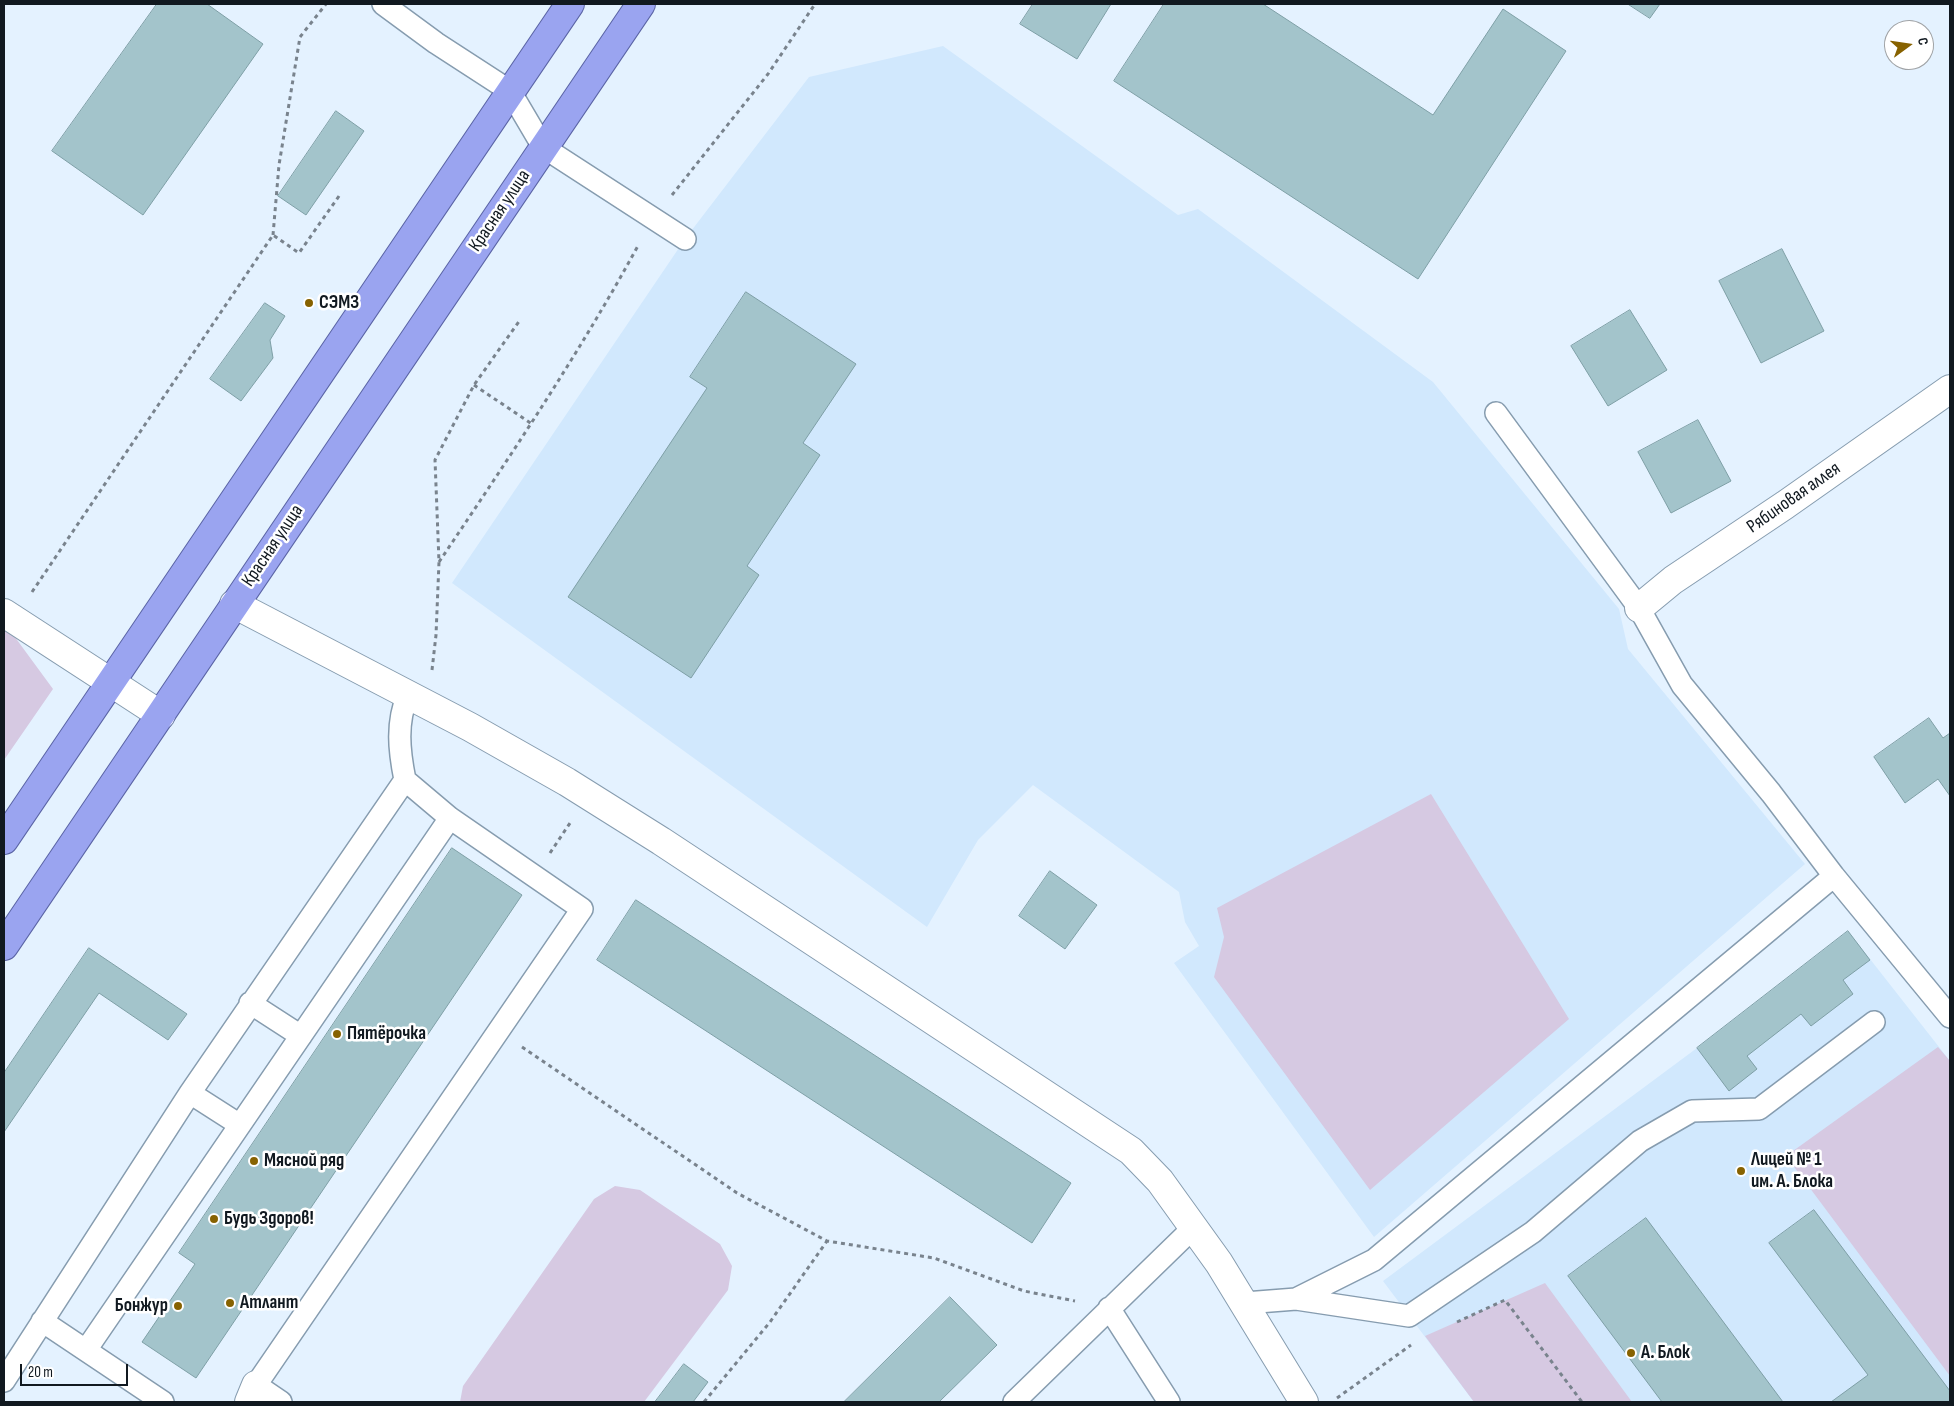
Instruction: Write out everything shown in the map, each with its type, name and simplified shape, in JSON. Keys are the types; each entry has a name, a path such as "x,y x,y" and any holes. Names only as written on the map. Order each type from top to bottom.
{"highway":[{"path":"4,840 570,4"},
{"name":"Красная улица","path":"4,946 641,4"}],"street":[{"name":"Рябиновая аллея","path":"1639,608 1673,580 1785,505 1950,389"},
{"path":"234,604 470,727 588,795 1131,1151 1160,1181 1219,1263 1304,1402"},
{"path":"9,616 161,715"}],"lane":[{"path":"383,4 436,43 510,91 543,147 685,239"},
{"path":"1496,413 1639,608 1682,685 1771,793 1834,876 1950,1017"},
{"path":"281,1402 253,1394 582,909 450,818 405,780 400,757 400,718 417,700"},
{"path":"4,1381 250,1003 405,780"},
{"path":"86,1350 450,818"},
{"path":"1296,1299 1374,1260 1834,876"},
{"path":"250,1003 301,1036"},
{"path":"1245,1303 1296,1299 1409,1316 1533,1232 1640,1141 1692,1111 1759,1109 1874,1022"},
{"path":"190,1093 240,1125"},
{"path":"1014,1402 1193,1228"},
{"path":"1109,1308 1169,1402"},
{"path":"42,1321 163,1402"}],"path":[{"path":"9,616 274,235 279,165 300,37 326,4"},
{"path":"439,562 532,424 608,300 653,219 768,74 815,4"},
{"path":"274,235 300,253 339,196"},
{"path":"417,700 436,635 439,562 435,460 474,385 520,320"},
{"path":"474,385 532,424"},
{"path":"534,876 588,795"},
{"path":"498,1031 737,1193 827,1242 934,1258 1024,1291 1109,1308"},
{"path":"704,1402 770,1322 827,1242"},
{"path":"1452,1324 1505,1300 1582,1402"},
{"path":"1330,1402 1417,1342"}],"shaded area":[{"path":"943,46 1178,215 1198,209 1433,382 1619,609 1628,649 1805,864 1374,1237 1174,963 1199,946 1185,922 1179,892 1033,785 978,840 927,927 452,583 685,239 809,77"},
{"path":"4,626 9,629 53,689 4,760"},
{"path":"1431,794 1569,1019 1370,1190 1214,977 1224,937 1217,908"},
{"name":"Лицей № 1 им. А. Блока","path":"1848,931 1950,1061 1950,1402 1474,1402 1383,1281 1697,1048"},
{"path":"1938,1047 1950,1061 1950,1376 1786,1156"},
{"path":"615,1186 640,1190 720,1244 732,1266 728,1290 644,1402 460,1402 463,1386 594,1199"},
{"path":"1545,1283 1632,1402 1474,1402 1425,1336"}],"building":[{"path":"157,4 207,4 263,44 143,215 52,151"},
{"path":"1033,4 1111,4 1077,59 1020,24"},
{"path":"1164,4 1263,4 1433,115 1503,9 1566,51 1418,279 1114,81"},
{"path":"1628,4 1660,4 1650,18"},
{"path":"336,111 364,131 306,215 278,196"},
{"path":"1782,249 1824,331 1761,363 1719,281"},
{"path":"746,292 856,364 803,443 820,455 747,566 759,575 691,678 568,597 707,388 690,377"},
{"path":"265,303 285,316 270,340 273,358 241,401 210,379"},
{"path":"1630,310 1667,370 1608,406 1571,346"},
{"path":"1698,420 1731,481 1671,513 1638,452"},
{"path":"1929,718 1943,738 1950,733 1950,796 1938,779 1905,803 1874,757"},
{"path":"452,848 522,895 196,1378 142,1342 195,1264 179,1253"},
{"path":"1050,871 1097,905 1065,949 1019,916"},
{"path":"636,900 1071,1183 1032,1243 597,960"},
{"path":"1848,931 1870,960 1843,980 1853,994 1811,1026 1801,1014 1747,1056 1757,1069 1729,1091 1697,1048"},
{"path":"89,948 187,1014 168,1040 99,993 4,1132 4,1073"},
{"path":"1814,1210 1950,1391 1950,1402 1831,1402 1868,1375 1769,1243"},
{"path":"1646,1218 1783,1402 1662,1402 1568,1276"},
{"path":"950,1297 997,1345 939,1402 844,1402"},
{"path":"684,1364 708,1382 693,1402 655,1402"}],"place":[{"name":"СЭМЗ","path":"309,303"},
{"name":"Пятёрочка","path":"337,1034"},
{"name":"Мясной ряд","path":"254,1161"},
{"name":"Лицей № 1 им. А. Блока","path":"1741,1171"},
{"name":"Будь Здоров!","path":"214,1219"},
{"name":"Атлант","path":"230,1303"},
{"name":"Бонжур","path":"178,1306"},
{"name":"А. Блок","path":"1631,1353"}]}
